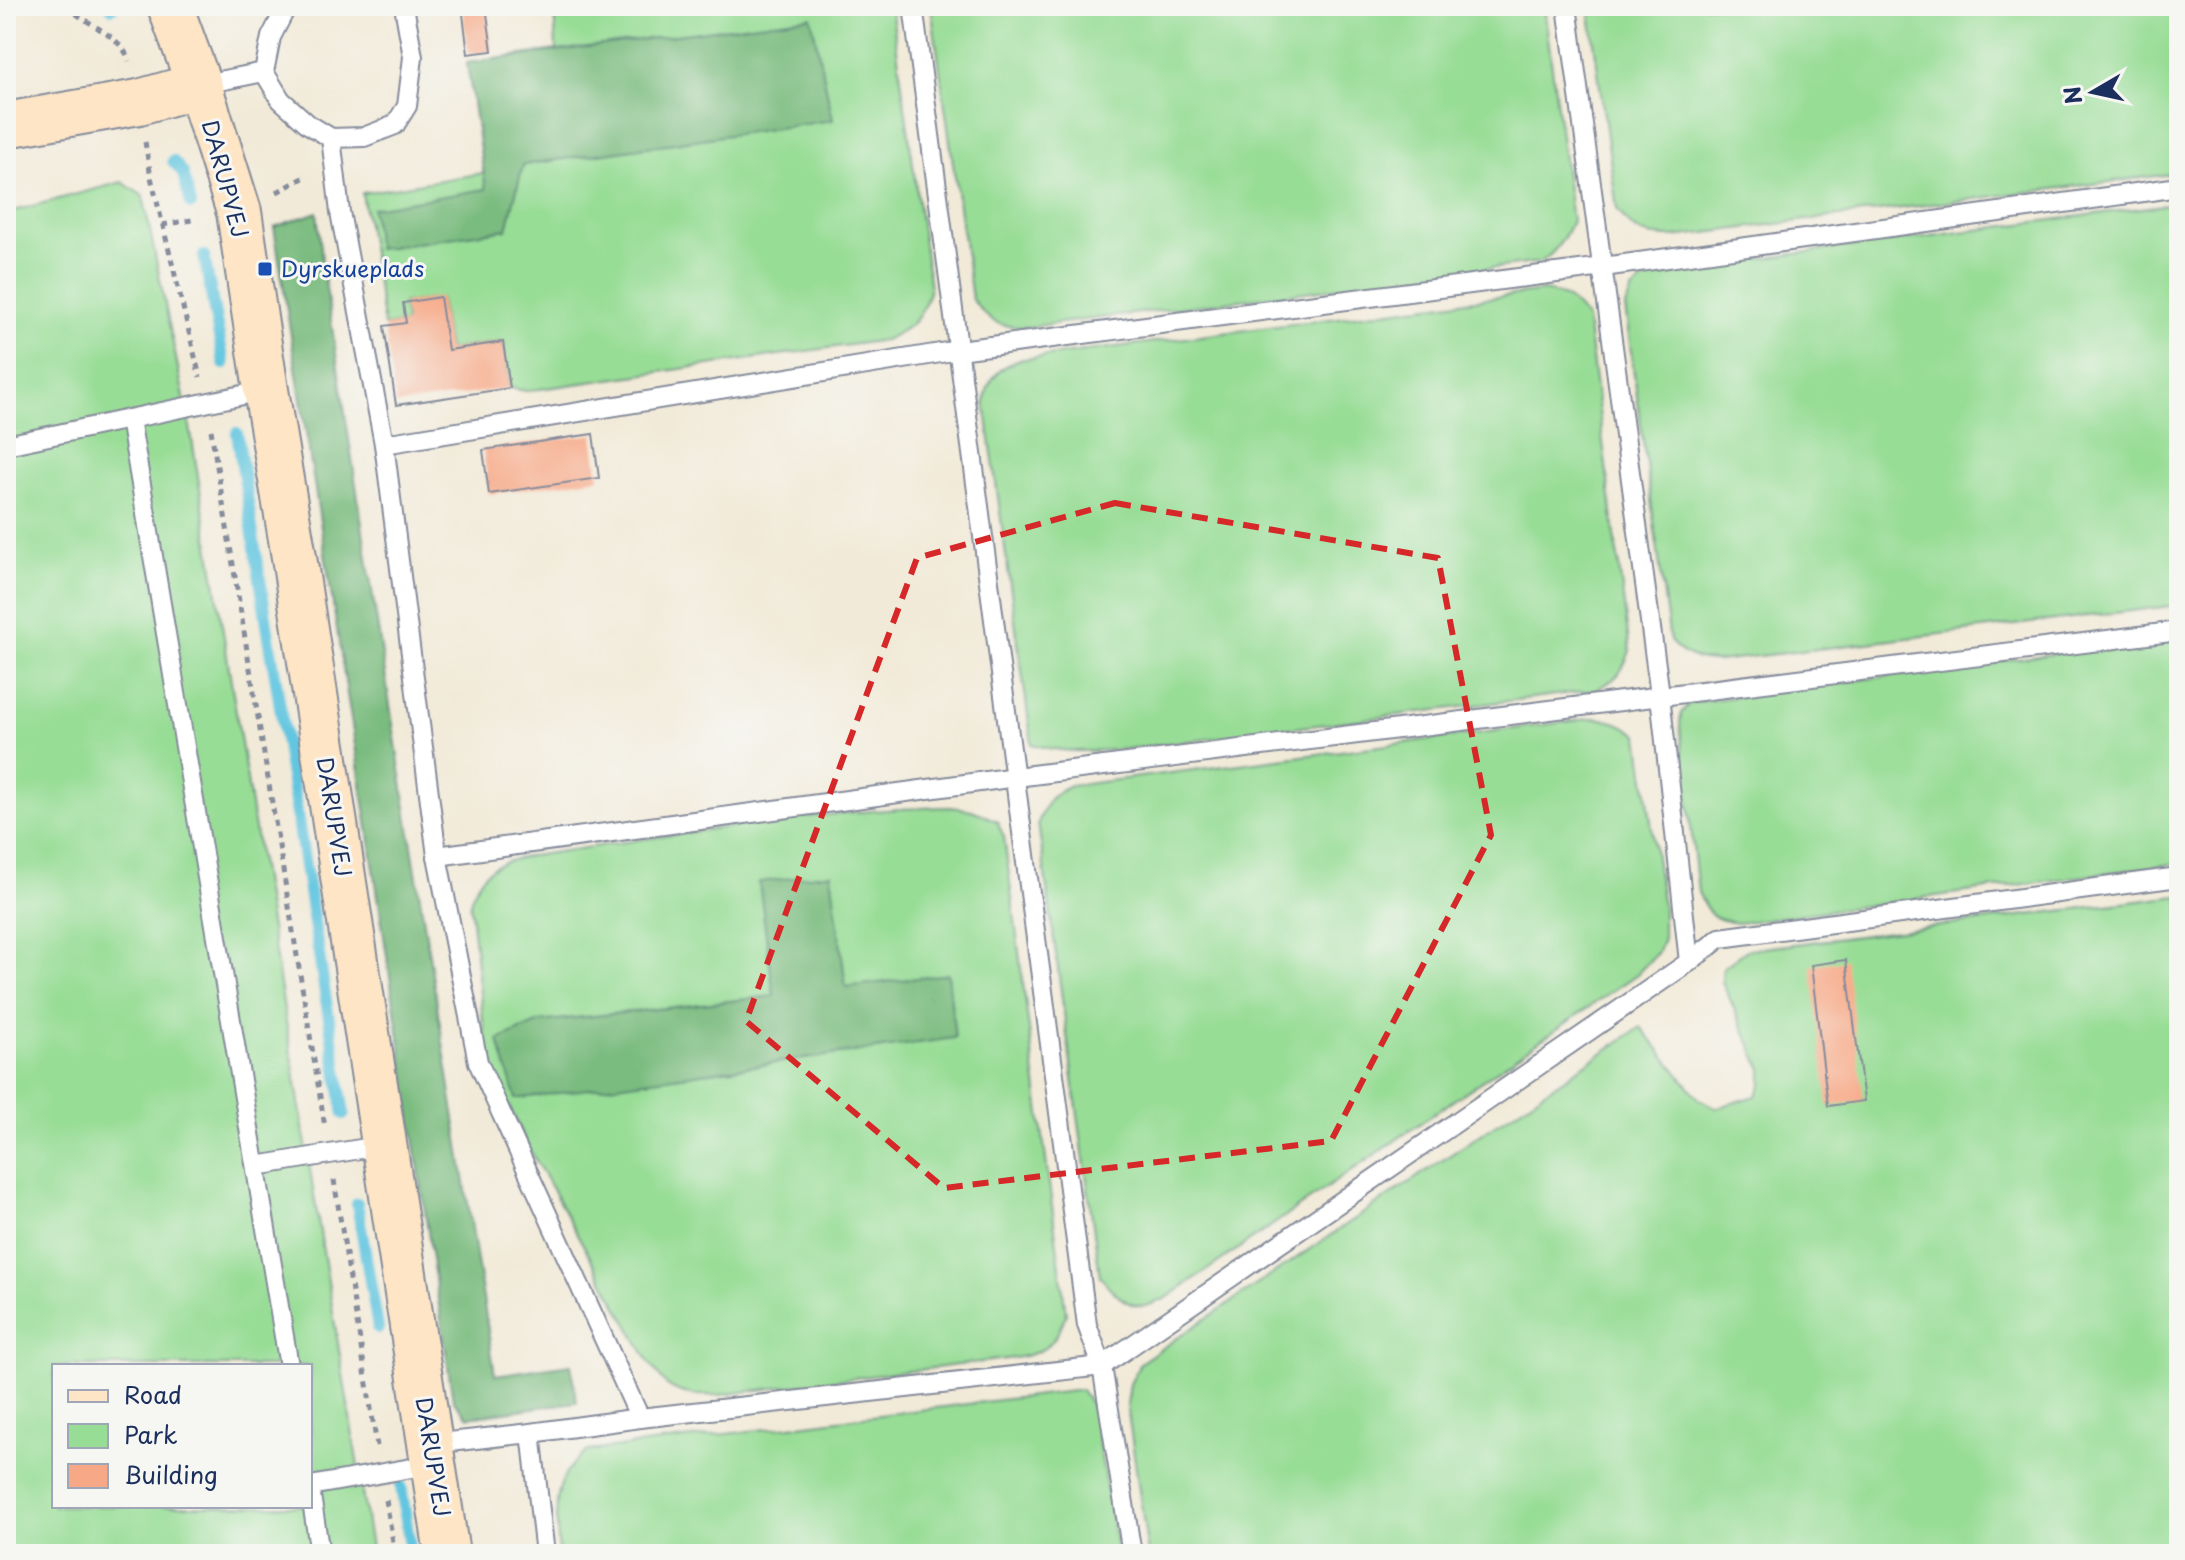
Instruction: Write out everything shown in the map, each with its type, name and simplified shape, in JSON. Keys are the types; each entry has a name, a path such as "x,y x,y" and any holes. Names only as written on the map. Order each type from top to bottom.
{"street":[{"name":"DARUPVEJ","path":"170,6 199,85 239,212 447,1554"},
{"path":"6,125 139,102 199,85"}],"lane":[{"path":"287,6 271,37 264,72 281,100 308,124 331,138 364,137 395,125 407,106 413,57 404,6"},
{"path":"913,6 1087,1325 1102,1366 1132,1554"},
{"path":"1567,6 1660,695 1689,962"},
{"path":"199,85 264,72"},
{"path":"331,138 340,212 384,444 437,856 478,1062 640,1418"},
{"path":"384,444 959,350 1603,267 2179,187"},
{"path":"6,445 266,390"},
{"path":"130,419 289,1364"},
{"path":"437,856 1016,777 2179,631"},
{"path":"312,1488 382,1473 432,1454 531,1433 1102,1366 1720,938 2179,877"},
{"path":"256,1166 385,1145"},
{"path":"531,1433 545,1554"},
{"path":"312,1501 320,1554"}],"path":[{"path":"67,6 119,42 126,52 139,102 151,177 206,403 395,1554"},
{"path":"264,198 307,176 331,138"},
{"path":"162,225 201,218"}],"highlighted area":[{"path":"1115,503 1438,558 1491,835 1331,1141 944,1188 746,1021 917,558"}],"green space":[{"path":"554,6 891,6 930,288 915,321 885,340 526,391 510,388 503,342 448,350 440,298 403,303 406,323 384,326 362,193 484,173 467,63 556,50"},
{"path":"931,6 1544,6 1572,221 1560,244 1541,262 1029,327 1002,325 984,314 972,299"},
{"path":"1589,6 2179,6 2179,173 1674,237 1647,235 1629,224 1617,209"},
{"path":"811,17 833,120 523,165 507,229 377,249 372,208 486,189 467,63"},
{"path":"122,182 143,196 190,427 372,1554 6,1554 6,213"},
{"path":"2179,203 2179,605 1718,661 1691,657 1670,641 1625,307 1632,290 1653,273"},
{"path":"317,212 373,597 495,1375 571,1364 577,1402 468,1417 453,1400 274,227"},
{"path":"1543,291 1569,300 1587,319 1630,651 1614,679 1595,690 1127,749 1067,751 1032,744 985,403 991,382 1004,367 1017,360"},
{"path":"2179,637 2179,863 1738,923 1717,918 1705,906 1698,892 1680,726 1681,713 1690,703"},
{"path":"1596,718 1619,724 1639,736 1663,907 1663,938 1658,952 1637,974 1165,1299 1138,1306 1119,1297 1100,1276 1038,823 1050,800 1070,786"},
{"path":"951,807 972,810 997,821 1004,837 1066,1314 1062,1324 1053,1340 1042,1350 1014,1358 719,1395 678,1391 666,1384 649,1362 526,1143 495,1076 485,1039 470,902 474,890 492,868 530,856 793,819"},
{"path":"831,873 846,987 948,974 955,1038 516,1099 498,1040 539,1022 774,996 759,882"},
{"path":"2179,896 2179,1554 1148,1554 1127,1405 1130,1384 1140,1363 1641,1027 1699,1099 1716,1108 1756,1096 1762,1084 1762,1069 1722,982 1723,968 1747,950"},
{"path":"1081,1390 1094,1416 1118,1554 559,1554 557,1510 561,1484 575,1461 588,1451"}],"building":[{"path":"462,6 486,6 492,51 468,54"},
{"path":"440,297 448,350 503,342 510,388 396,405 384,326 406,323 403,303"},
{"path":"593,434 599,478 489,494 483,450"},
{"path":"1846,960 1864,1101 1828,1106 1811,965"}],"waterway":[{"path":"173,161 183,173 191,204"},
{"path":"204,256 224,364"},
{"path":"237,433 344,1114"},
{"path":"357,1204 378,1328"},
{"path":"401,1486 411,1554"}],"place":[{"name":"Dyrskueplads","path":"265,269"}]}
